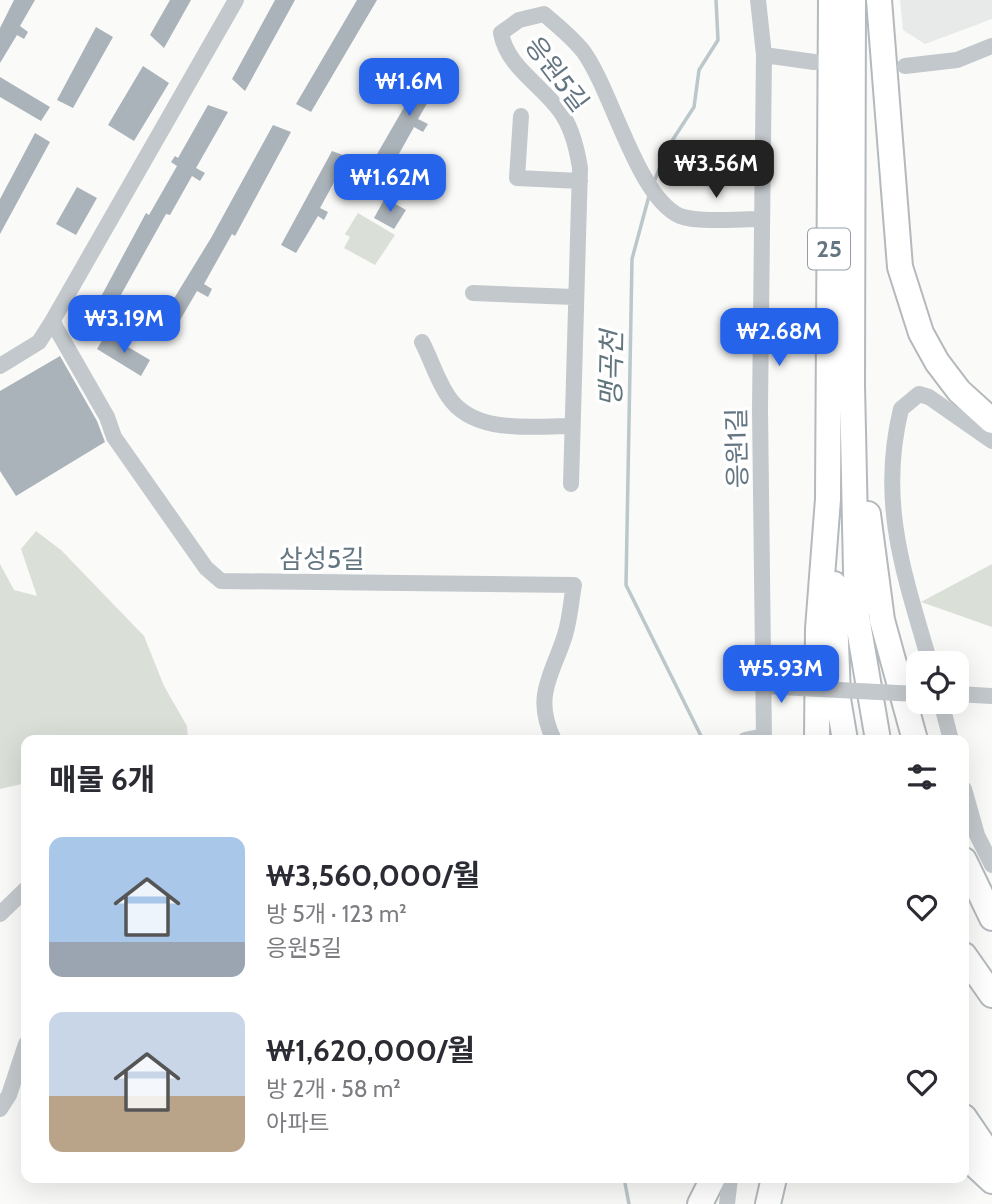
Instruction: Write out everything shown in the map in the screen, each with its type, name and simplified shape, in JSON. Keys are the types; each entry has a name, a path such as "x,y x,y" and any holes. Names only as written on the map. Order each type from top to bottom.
{"highway":[{"name":"25","path":"828,499 831,0"},
{"name":"25","path":"852,385 853,0"},
{"path":"879,0 900,267 921,333 937,362 960,391 992,421"},
{"path":"852,385 857,617 871,714 877,735"},
{"path":"852,385 882,620 914,735"},
{"path":"817,735 818,629 828,499"},
{"path":"828,499 838,699 844,735"},
{"path":"969,870 992,918"},
{"path":"969,962 992,995"},
{"path":"969,1125 992,1158"},
{"path":"969,1160 992,1181"},
{"path":"700,1204 710,1183"},
{"path":"768,1204 773,1183"},
{"path":"783,1204 784,1183"}],"street":[{"path":"0,366 39,342 236,0"},
{"name":"응원1길","path":"758,0 764,55 761,219 764,735"},
{"name":"응원5길","path":"570,484 574,297 580,181 575,143 562,112 512,59 503,44 501,33 519,20 544,14 583,51 643,173 670,211 684,217 761,219"},
{"path":"905,66 957,60 992,46"},
{"path":"764,55 814,61"},
{"path":"521,116 517,178 580,181"},
{"path":"473,293 574,297"},
{"name":"삼성5길","path":"53,320 107,417 114,437 206,569 221,581 574,585 566,634 544,686 548,729 551,735"},
{"path":"422,342 448,396 460,409 480,421 496,425 570,426"},
{"path":"926,651 909,592 891,505 890,473 901,408 919,394 929,397 992,441"},
{"path":"764,685 906,693"},
{"path":"969,695 992,696"},
{"path":"944,714 950,735"},
{"path":"969,807 977,835 992,865"},
{"path":"0,914 21,894"},
{"path":"0,1109 9,1094 21,1059"},
{"path":"727,1204 729,1183"}],"shaded area":[{"path":"900,0 992,0 992,19 925,44 903,30"},
{"path":"358,213 395,235 375,265 344,248 350,237 345,234"},
{"path":"36,531 61,550 144,636 164,686 187,726 188,735 21,735 21,784 0,789 0,564 14,590 37,596 21,549"},
{"path":"992,564 992,627 921,602"}],"building":[{"path":"14,0 35,0 20,26 28,32 24,39 17,35 0,63 0,28"},
{"path":"170,0 191,0 164,48 150,35"},
{"path":"275,0 295,0 245,91 232,79"},
{"path":"357,0 377,0 311,112 296,104"},
{"path":"96,27 113,37 73,108 57,100"},
{"path":"432,59 439,62 441,59 450,64 418,119 428,124 423,132 414,127 386,177 369,168"},
{"path":"143,66 169,83 134,141 108,125"},
{"path":"0,77 50,107 41,121 0,97"},
{"path":"208,105 228,112 196,168 205,173 200,181 192,176 170,215 166,214 108,318 96,306 146,213 149,215 177,166 171,162 175,156 178,158"},
{"path":"273,125 291,132 235,236 232,234 204,284 212,289 208,297 197,291 176,327 162,318 211,238"},
{"path":"35,133 50,142 0,234 0,199"},
{"path":"332,151 348,157 320,208 328,212 324,220 318,216 296,253 281,245"},
{"path":"77,187 97,198 76,235 56,224"},
{"path":"385,198 406,210 394,229 374,218"},
{"path":"106,334 150,360 141,376 97,349"},
{"path":"60,356 97,421 105,442 16,496 0,471 0,391"}],"waterway":[{"name":"맹곡천","path":"654,182 668,147 694,107 699,70 718,40 716,0"},
{"name":"맹곡천","path":"649,196 632,259 626,585 701,735"},
{"name":"맹곡천","path":"625,1183 629,1204"}]}
